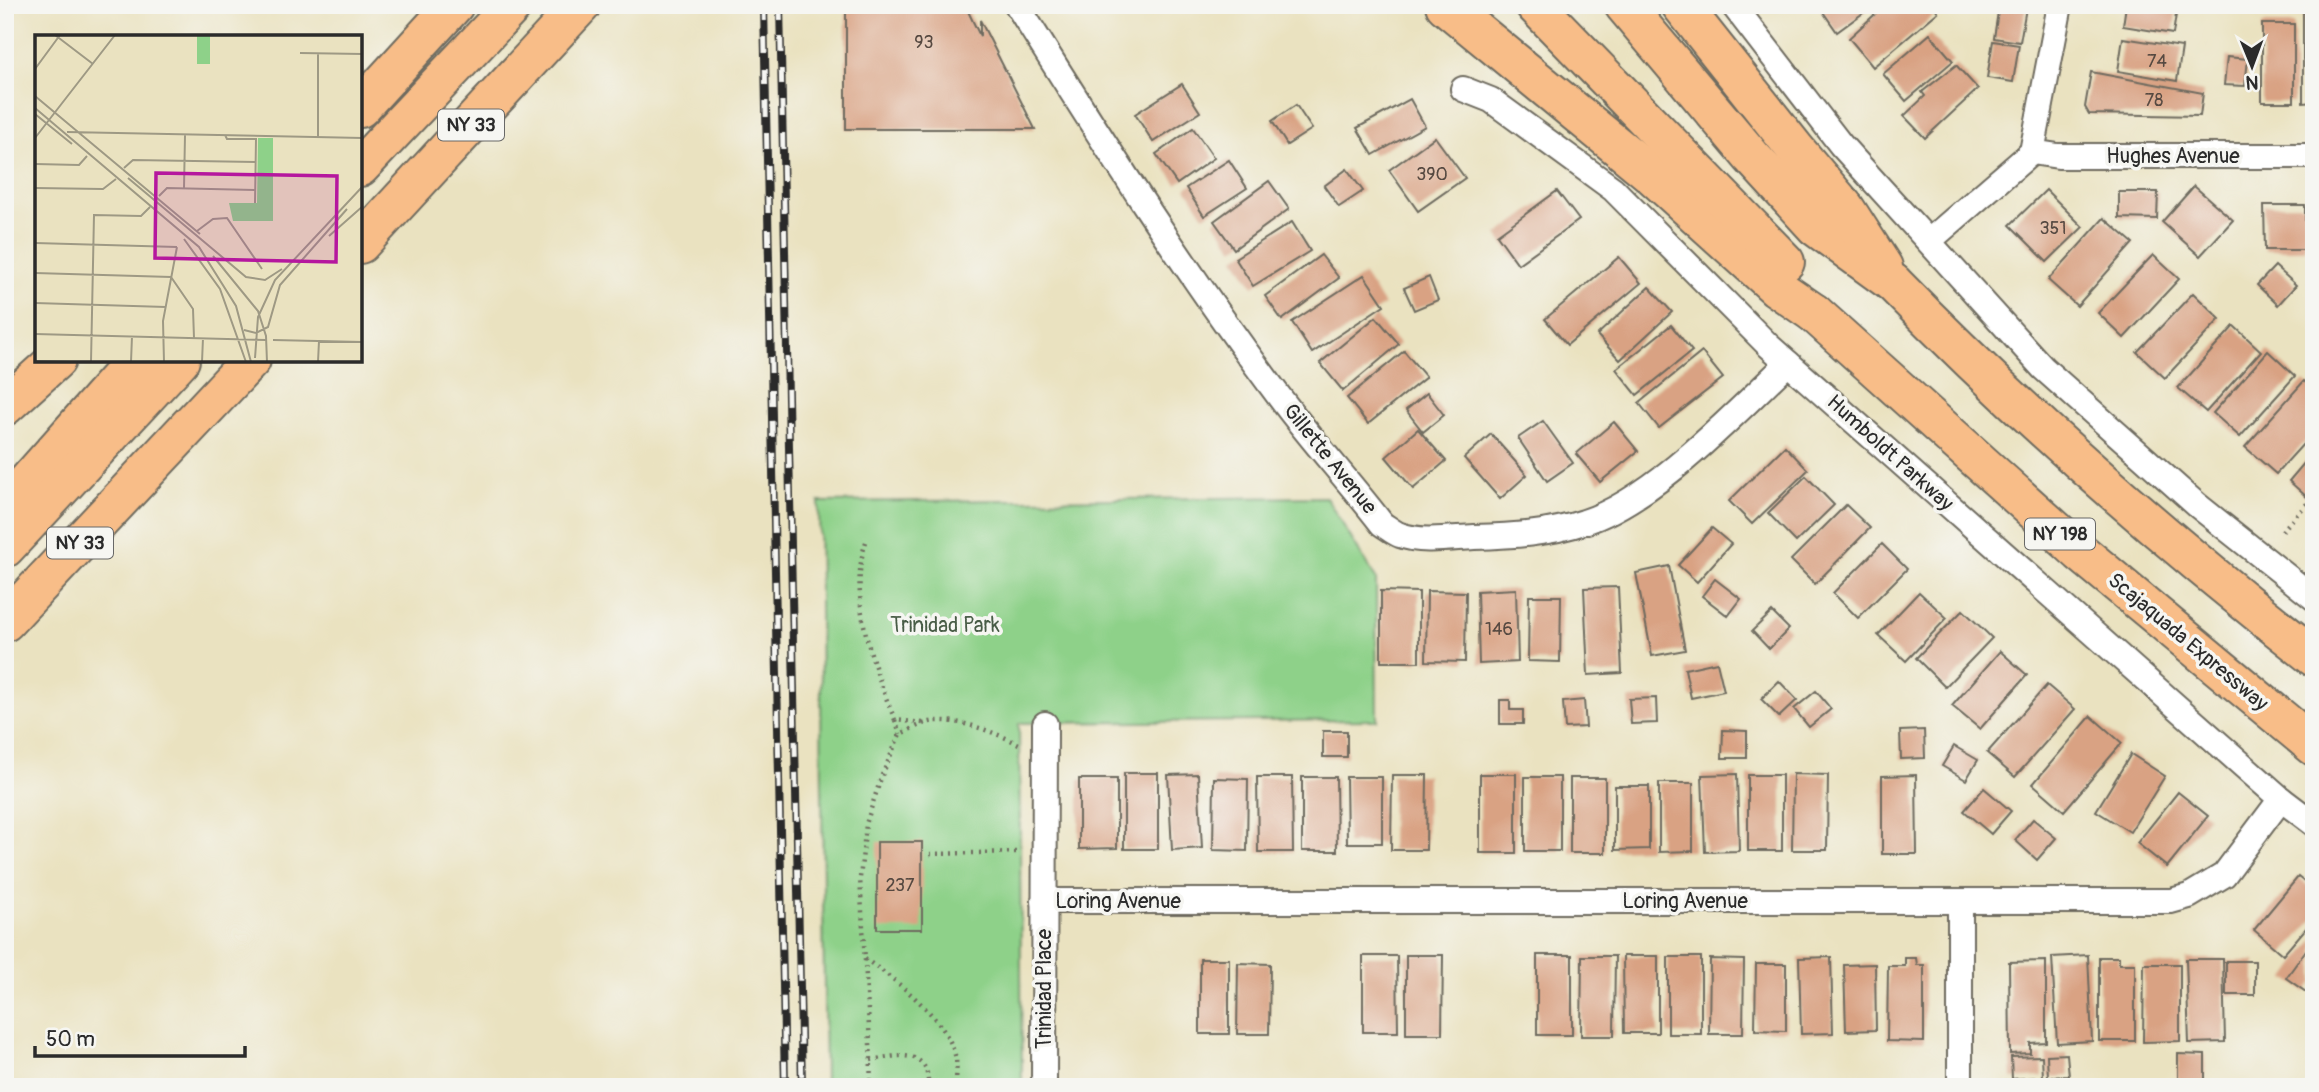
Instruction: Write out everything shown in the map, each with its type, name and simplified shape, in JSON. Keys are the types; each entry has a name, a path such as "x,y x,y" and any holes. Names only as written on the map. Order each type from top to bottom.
{"highway":[{"name":"NY 33","path":"362,165 513,5"},
{"name":"NY 33","path":"362,242 581,5"},
{"path":"1446,5 1651,174 1776,286 1814,313"},
{"path":"1535,5 1792,270 1814,313"},
{"path":"1623,5 1743,147 1816,227 1893,283 2001,391 2088,471 2209,574 2314,657"},
{"path":"1681,5 1845,208 1893,283"},
{"path":"362,77 389,50 445,14"},
{"path":"362,106 445,14"},
{"name":"Scajaquada Expressway","path":"1814,313 2080,552 2308,743"},
{"path":"5,406 54,362"},
{"path":"5,507 133,362"},
{"name":"NY 33","path":"5,548 178,362"},
{"name":"NY 33","path":"5,622 249,362"}],"street":[{"name":"Gillette Avenue","path":"1017,5 1109,153 1212,304 1290,410 1382,523 1400,535 1429,539 1497,536 1555,530 1587,522 1621,505 1661,478 1788,363"},
{"path":"1733,5 1842,145 2043,368 2197,505 2314,598"},
{"path":"1928,241 2032,152 2060,5"},
{"name":"Humboldt Parkway","path":"1463,89 1491,100 1613,189 1788,363 2281,799 2314,824"},
{"name":"Hughes Avenue","path":"2032,152 2058,156 2314,156"},
{"name":"Trinidad Place","path":"1044,1087 1045,724"},
{"name":"Loring Avenue","path":"1044,901 2171,901 2189,896 2224,875 2281,799"},
{"path":"1960,901 1960,1087"}],"path":[{"path":"2282,531 2314,496"},
{"path":"866,542 860,572 862,607 871,656 900,734"},
{"path":"895,720 924,723"},
{"path":"870,1087 872,1060 860,878 866,824 881,775 900,734 938,720 988,729 1025,747"},
{"path":"930,854 1026,852"},
{"path":"864,958 899,983 943,1030 956,1059 956,1087"},
{"path":"872,1060 905,1054 920,1060 929,1076 928,1087"}],"green space":[{"name":"Trinidad Park","path":"1326,497 1376,579 1377,720 1019,723 1022,1087 825,1087 819,502"}],"building":[{"path":"846,5 965,5 980,36 980,20 1035,129 846,129"},
{"path":"1820,5 1874,5 1837,32"},
{"path":"1889,5 1933,5 1938,12 1873,67 1849,38 1883,7 1885,9"},
{"path":"1999,5 2026,8 2020,42 1994,38"},
{"path":"2126,5 2177,8 2173,34 2123,26"},
{"path":"2303,12 2314,12 2314,102 2303,103"},
{"path":"2262,24 2294,24 2294,102 2262,102"},
{"path":"1930,34 1953,61 1906,101 1883,74"},
{"path":"2123,38 2182,47 2177,81 2118,71"},
{"path":"1993,41 2019,45 2013,82 1987,78"},
{"path":"2227,57 2248,59 2245,86 2224,85"},
{"path":"1956,65 1978,89 1925,138 1904,116 1925,96 1922,92"},
{"path":"2091,72 2203,93 2200,116 2089,114 2085,107"},
{"path":"1182,84 1200,112 1153,142 1135,114"},
{"path":"1410,99 1425,126 1373,155 1357,128"},
{"path":"1296,105 1312,129 1287,145 1272,121"},
{"path":"1193,128 1214,158 1177,184 1156,154"},
{"path":"1435,137 1465,178 1418,211 1389,170"},
{"path":"1229,160 1247,188 1204,216 1186,188"},
{"path":"1347,169 1363,191 1339,207 1324,186"},
{"path":"1269,181 1289,209 1234,249 1214,221"},
{"path":"2194,186 2233,220 2200,256 2162,222"},
{"path":"2046,190 2083,227 2047,262 2010,225"},
{"path":"1557,191 1579,220 1518,264 1497,235"},
{"path":"2119,192 2158,192 2157,219 2119,218"},
{"path":"2264,205 2305,205 2305,250 2265,250"},
{"path":"2104,218 2133,243 2077,306 2048,280"},
{"path":"1292,222 1310,251 1253,286 1235,258"},
{"path":"1321,255 1339,278 1282,320 1265,296"},
{"path":"2153,255 2179,279 2124,338 2098,313"},
{"path":"1619,257 1641,283 1567,345 1545,319"},
{"path":"2275,266 2296,285 2278,305 2257,285"},
{"path":"1364,275 1384,305 1312,353 1292,322"},
{"path":"1429,277 1438,300 1414,310 1404,288"},
{"path":"1649,287 1672,312 1620,360 1597,335"},
{"path":"2193,293 2220,319 2165,378 2137,352"},
{"path":"1376,317 1399,344 1343,391 1320,363"},
{"path":"1671,325 1692,351 1637,395 1616,369"},
{"path":"2234,326 2261,351 2206,412 2178,388"},
{"path":"1404,351 1426,377 1368,424 1347,398"},
{"path":"2268,351 2295,376 2240,437 2213,413"},
{"path":"1702,352 1723,378 1659,428 1639,403"},
{"path":"2304,381 2314,390 2314,432 2276,474 2245,447"},
{"path":"1427,393 1444,415 1423,432 1406,410"},
{"path":"1543,421 1573,463 1547,481 1518,438"},
{"path":"1614,422 1638,451 1600,482 1576,454"},
{"path":"1418,429 1446,461 1413,489 1386,457"},
{"path":"1491,434 1527,475 1500,499 1464,458"},
{"path":"1785,446 1808,470 1752,524 1729,501"},
{"path":"2311,455 2314,458 2314,492 2308,498 2289,481"},
{"path":"1806,476 1834,505 1796,542 1768,513"},
{"path":"1846,505 1870,528 1815,584 1791,560"},
{"path":"1712,528 1731,544 1697,582 1678,565"},
{"path":"1882,544 1907,569 1858,618 1833,593"},
{"path":"1669,566 1685,650 1652,656 1636,573"},
{"path":"1715,579 1741,599 1728,616 1702,596"},
{"path":"1618,587 1622,673 1588,675 1584,588"},
{"path":"1516,589 1518,662 1479,664 1477,591"},
{"path":"1381,591 1419,592 1419,662 1381,662"},
{"path":"1427,591 1466,592 1465,662 1426,661"},
{"path":"1919,592 1947,618 1906,661 1878,635"},
{"path":"1529,596 1561,596 1560,662 1528,661"},
{"path":"1963,610 1992,638 1945,687 1916,658"},
{"path":"1772,612 1789,629 1769,649 1752,631"},
{"path":"2000,651 2027,675 1980,729 1952,706"},
{"path":"1717,662 1724,691 1691,698 1685,669"},
{"path":"1779,681 1797,700 1779,717 1761,699"},
{"path":"2047,685 2075,709 2015,777 1987,753"},
{"path":"1816,691 1831,709 1809,727 1794,709"},
{"path":"1656,698 1657,723 1631,724 1629,699"},
{"path":"1500,700 1510,700 1510,710 1523,710 1523,724 1500,724"},
{"path":"1584,700 1586,727 1565,728 1563,702"},
{"path":"2091,716 2122,743 2064,811 2033,784"},
{"path":"1723,730 1747,731 1747,758 1722,758"},
{"path":"1924,730 1925,758 1901,759 1900,731"},
{"path":"1323,731 1347,731 1347,757 1323,757"},
{"path":"1954,746 1978,760 1966,780 1942,766"},
{"path":"2131,754 2165,776 2130,832 2096,811"},
{"path":"1124,773 1158,773 1158,849 1124,849"},
{"path":"1198,774 1202,848 1172,850 1168,775"},
{"path":"1480,774 1516,774 1516,853 1480,853"},
{"path":"1737,774 1739,851 1705,852 1702,775"},
{"path":"1793,774 1828,775 1827,850 1792,850"},
{"path":"1392,775 1427,775 1426,850 1391,850"},
{"path":"1748,775 1782,775 1782,851 1748,851"},
{"path":"1916,775 1917,854 1882,854 1882,776"},
{"path":"1257,777 1292,777 1293,852 1258,852"},
{"path":"1302,777 1336,777 1337,851 1302,851"},
{"path":"1346,777 1382,777 1382,843 1347,843"},
{"path":"1525,777 1560,777 1560,851 1525,851"},
{"path":"1214,778 1248,779 1247,851 1213,850"},
{"path":"1570,778 1605,778 1605,853 1570,853"},
{"path":"1079,779 1117,779 1117,848 1079,849"},
{"path":"1659,783 1693,783 1693,851 1659,852"},
{"path":"1615,786 1649,786 1649,849 1615,850"},
{"path":"1984,788 2011,811 1991,834 1964,811"},
{"path":"2178,792 2208,816 2167,867 2137,843"},
{"path":"2033,819 2056,838 2037,860 2015,840"},
{"path":"877,842 922,842 922,929 877,929"},
{"path":"2298,877 2314,890 2314,919 2283,955 2254,930"},
{"path":"2314,939 2314,981 2306,992 2286,978"},
{"path":"1406,955 1443,955 1442,1034 1406,1034"},
{"path":"1537,955 1572,955 1572,1035 1537,1035"},
{"path":"2088,955 2092,1041 2057,1043 2052,957"},
{"path":"1363,956 1397,956 1398,1032 1363,1032"},
{"path":"1582,956 1615,956 1614,1036 1581,1036"},
{"path":"1623,956 1658,956 1658,1033 1624,1033"},
{"path":"1668,957 1701,957 1701,1034 1668,1034"},
{"path":"1831,957 1833,1033 1801,1034 1799,958"},
{"path":"2099,957 2119,957 2119,964 2135,964 2135,1041 2099,1041"},
{"path":"1905,958 1916,958 1917,965 1924,965 1924,1042 1887,1041 1888,966 1905,966"},
{"path":"1200,959 1229,959 1229,1034 1200,1034"},
{"path":"1710,959 1744,960 1743,1034 1709,1034"},
{"path":"2186,959 2223,959 2225,1042 2189,1043"},
{"path":"2046,961 2046,1042 2030,1043 2030,1053 2010,1054 2009,962"},
{"path":"2226,961 2255,961 2255,995 2226,995"},
{"path":"1238,963 1270,964 1269,1034 1237,1034"},
{"path":"1756,964 1786,964 1786,1031 1755,1030"},
{"path":"1875,964 1876,1030 1846,1031 1844,965"},
{"path":"2144,964 2180,964 2180,1041 2143,1042"},
{"path":"2067,1054 2069,1076 2048,1077 2047,1055"},
{"path":"2178,1054 2205,1055 2205,1087 2178,1087"},
{"path":"2042,1056 2043,1077 2012,1079 2011,1057"},
{"path":"1563,1081 1589,1081 1589,1087 1563,1087"}],"railway":[{"path":"764,5 785,1087"},
{"path":"780,5 802,1087"}]}
